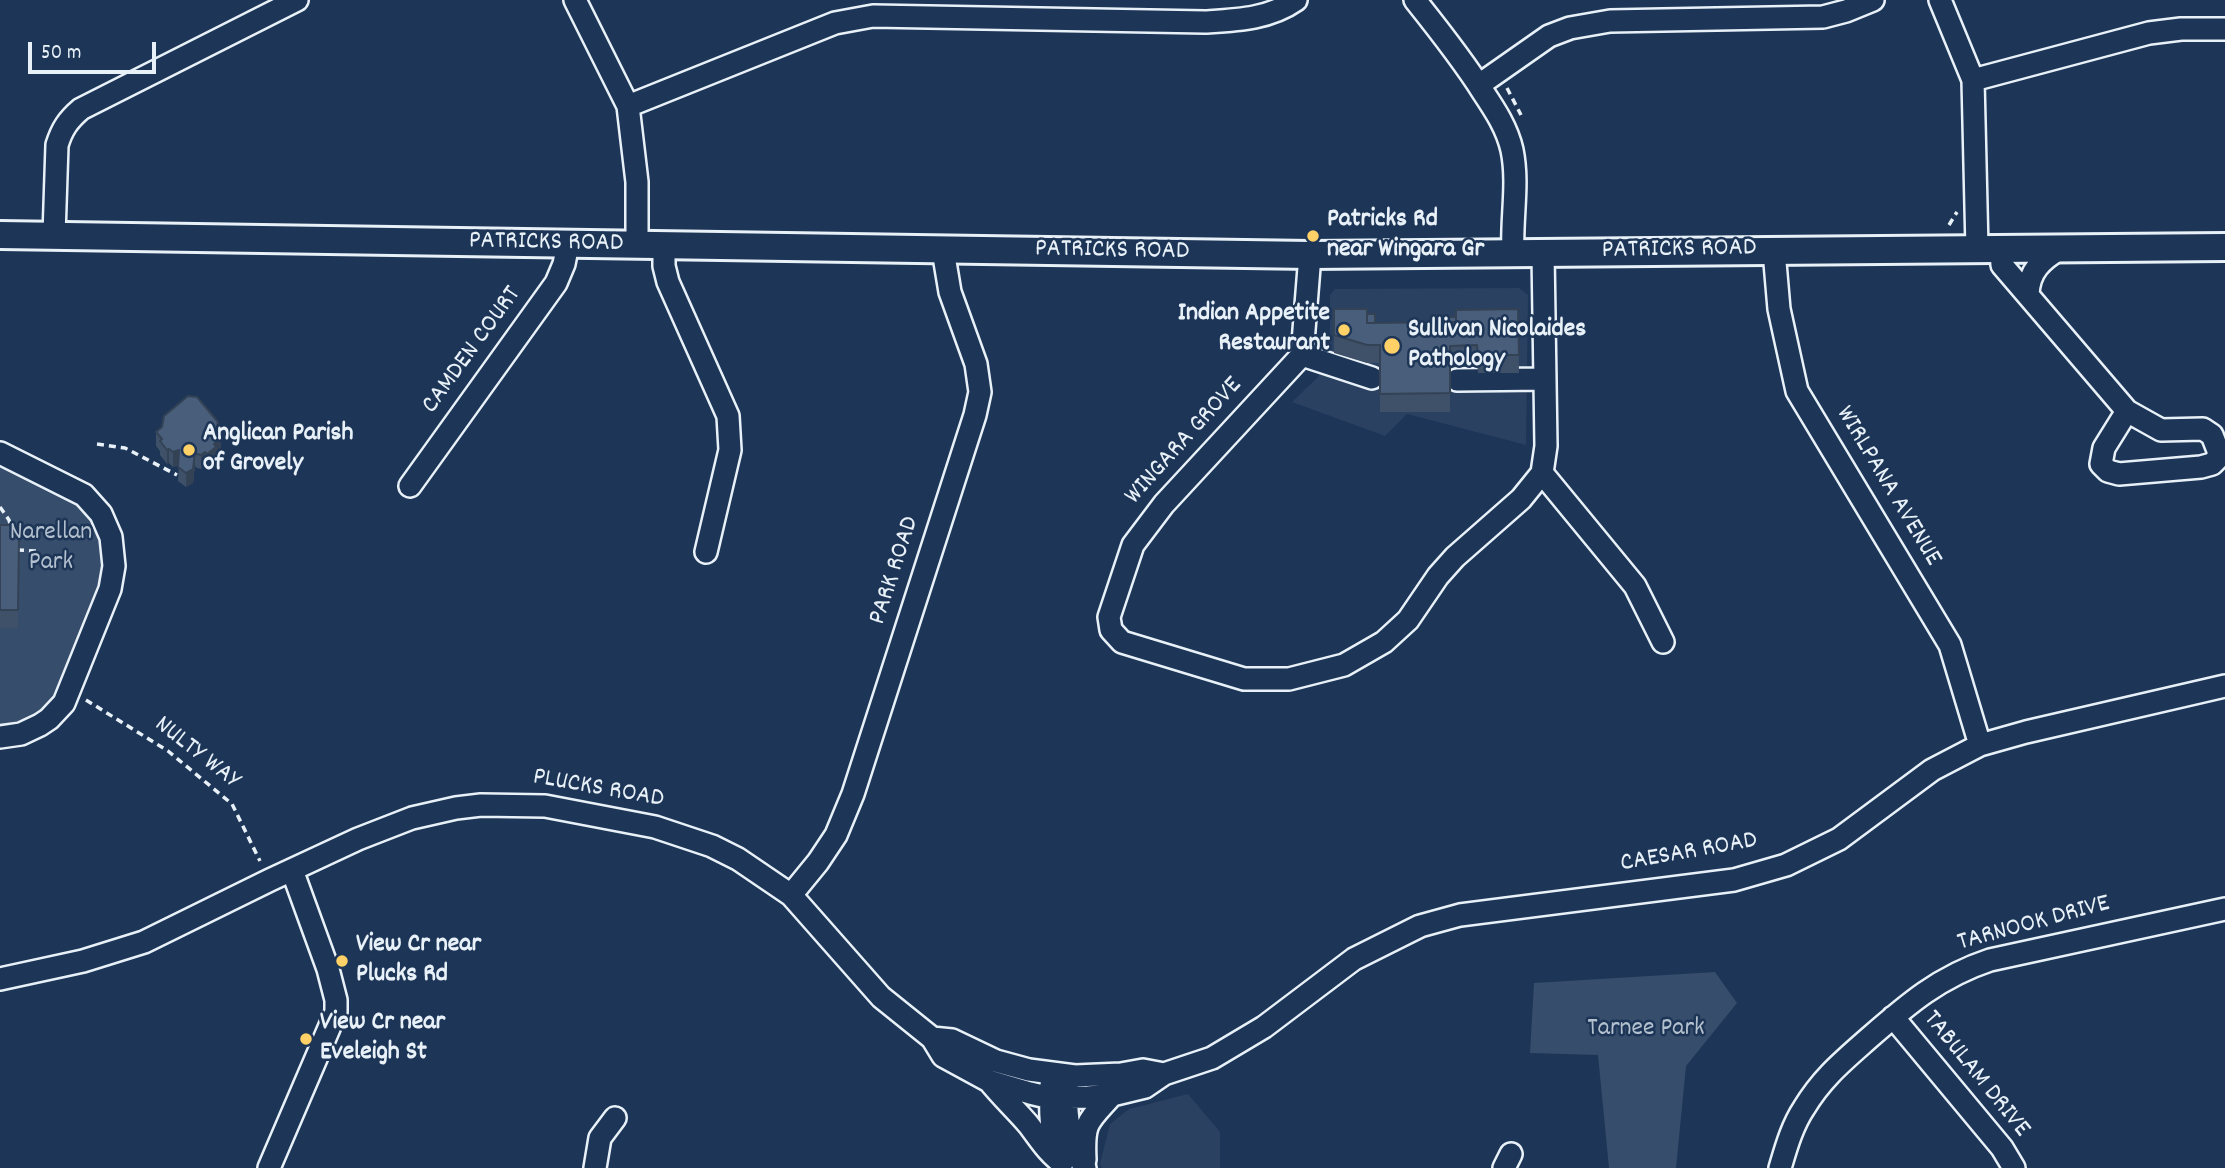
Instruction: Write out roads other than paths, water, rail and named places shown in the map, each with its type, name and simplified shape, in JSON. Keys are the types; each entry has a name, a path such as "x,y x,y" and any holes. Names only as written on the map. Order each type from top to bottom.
{"main road":[{"name":"PATRICKS ROAD","path":"0,235 1310,255 2225,247"}],"street":[{"path":"54,235 57,145 61,131 69,119 81,109 297,0"},
{"path":"575,0 628,106 637,181 637,245"},
{"path":"628,106 835,23 873,16 1205,23 1242,20 1282,10 1296,0"},
{"path":"1415,0 1460,56 1503,123 1512,150 1515,186 1513,253"},
{"path":"1479,85 1549,36 1570,28 1610,21 1823,17 1873,0"},
{"path":"1940,0 1973,80 1989,249 2126,411 2161,429 2203,429 2212,435 2216,443 2219,453 2217,459 2212,464 2201,467 2119,474 2108,471 2102,464 2101,456 2126,411"},
{"path":"1973,80 2149,33 2180,29 2225,29"},
{"name":"CAMDEN COURT","path":"410,486 556,283 568,244"},
{"path":"664,246 664,266 668,282 728,416 730,450 706,552"},
{"path":"2028,294 2031,275 2037,265 2061,248"},
{"name":"PARK ROAD","path":"792,895 836,835 853,794 975,415 980,392 976,364 950,292 943,250"},
{"name":"WIRLPANA AVENUE","path":"1774,251 1779,309 1797,391 1950,645 1980,745"},
{"path":"1544,253 1546,446 1542,473 1634,586 1663,642"},
{"path":"1310,255 1302,355 1372,378"},
{"name":"WINGARA GROVE","path":"1302,355 1164,504 1133,545 1109,617 1111,630 1122,642 1244,679 1290,679 1344,665 1384,642 1408,620 1438,576 1455,557 1521,499 1542,473"},
{"path":"1457,380 1545,379"},
{"path":"0,453 90,500 107,526 114,557 110,589 64,703 40,725 21,734 0,737"},
{"name":"CAESAR ROAD","path":"1058,1098 1112,1095 1145,1087 1164,1074 1212,1058 1264,1027 1354,959 1420,926 1460,915 1734,880 1787,864 1839,839 1932,771 1980,745 2225,686"},
{"name":"PLUCKS ROAD","path":"0,979 83,961 144,942 358,839 423,815 481,805 533,805 627,821 684,836 738,859 792,895 881,997 932,1038 943,1056 989,1081 1058,1098"},
{"path":"269,1168 336,1012 336,1000 328,969 292,870"},
{"name":"TARNOOK DRIVE","path":"1780,1168 1802,1110 1827,1074 1915,998 1962,970 1990,960 2225,909"},
{"name":"TABULAM DRIVE","path":"1893,1017 2001,1147 2014,1168"},
{"name":"PLUCKS ROAD","path":"932,1038 952,1040 996,1061 1059,1074"},
{"name":"CAESAR ROAD","path":"1059,1074 1121,1074 1143,1070 1164,1074"},
{"path":"1059,1074 1053,1137 1063,1165"},
{"path":"989,1081 1026,1121 1049,1153 1063,1165"},
{"path":"1085,1168 1083,1134 1093,1116 1112,1095"},
{"path":"1058,1098 1067,1119 1071,1140 1085,1168"},
{"path":"595,1168 600,1138 615,1118"}],"place":[{"name":"Patricks Rd near Wingara Gr","path":"1313,236"},
{"name":"Indian Appetite Restaurant","path":"1344,330"},
{"name":"Sullivan Nicolaides Pathology","path":"1392,346"},
{"name":"Anglican Parish of Grovely","path":"189,450"},
{"name":"View Cr near Plucks Rd","path":"342,961"},
{"name":"View Cr near Eveleigh St","path":"306,1039"}],"park label":[{"name":"Narellan Park","path":"51,549"},
{"name":"Tarnee Park","path":"1646,1030"}]}
